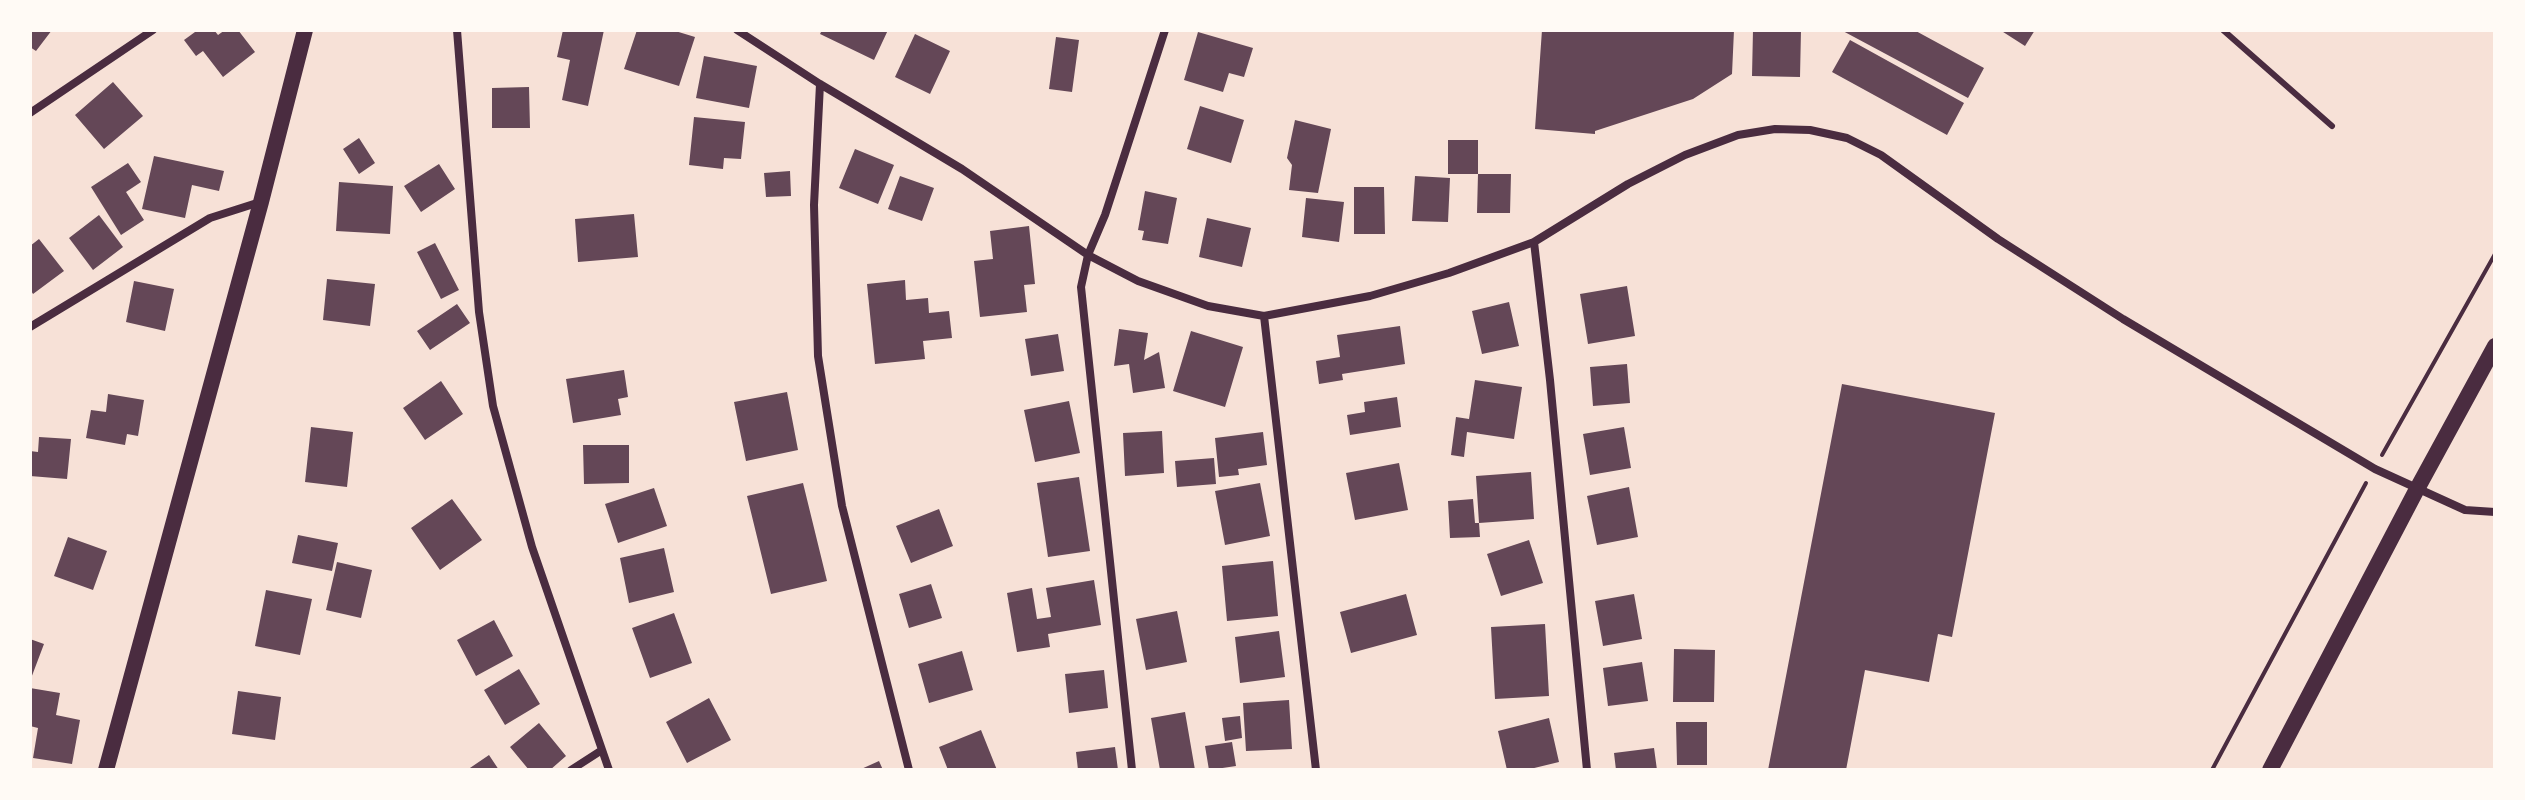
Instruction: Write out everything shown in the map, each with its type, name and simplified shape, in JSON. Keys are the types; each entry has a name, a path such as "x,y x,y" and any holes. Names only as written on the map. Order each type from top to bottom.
{"main road":[{"path":"106,770 305,30"},
{"path":"2270,770 2495,346"}],"street":[{"path":"30,113 153,30"},
{"path":"457,30 479,312 493,406 532,547 609,770"},
{"path":"737,30 962,169 1088,255 1138,281 1208,306 1264,316 1370,296 1449,273 1534,242 1628,184 1685,155 1738,135 1775,129 1810,130 1847,138 1881,155 1998,239 2123,319 2375,469 2465,510 2495,512"},
{"path":"1132,770 1081,287 1088,255 1105,215 1165,30"},
{"path":"820,84 814,205 818,356 842,506 909,770"},
{"path":"30,327 210,218 261,202"},
{"path":"1534,242 1587,770"},
{"path":"1264,316 1316,770"},
{"path":"571,770 602,750"}],"lane":[{"path":"2223,30 2332,126"}],"path":[{"path":"2212,770 2495,254"}],"building":[{"path":"30,30 52,30 36,51 30,47"},
{"path":"193,30 214,30 218,35 225,30 238,30 255,52 223,77 203,51 196,56 184,40 195,32"},
{"path":"563,30 604,30 588,106 562,100 570,60 557,57"},
{"path":"637,30 672,30 695,37 679,86 624,69"},
{"path":"822,30 888,30 874,60 820,34"},
{"path":"1542,30 1734,30 1732,74 1693,99 1595,131 1595,134 1535,129"},
{"path":"1753,30 1801,30 1800,77 1752,76"},
{"path":"1841,30 1914,30 1984,68 1968,98"},
{"path":"2000,30 2035,30 2025,46"},
{"path":"1198,32 1253,48 1244,77 1229,73 1223,92 1184,80"},
{"path":"915,34 950,51 930,94 895,77"},
{"path":"1056,37 1079,40 1072,92 1049,89"},
{"path":"1850,40 1964,103 1947,135 1832,72"},
{"path":"704,56 757,66 749,108 696,98"},
{"path":"113,82 143,116 104,149 75,115"},
{"path":"529,87 530,128 492,128 492,88"},
{"path":"1200,106 1244,120 1231,163 1187,149"},
{"path":"694,117 745,122 741,159 724,158 723,169 689,165"},
{"path":"1295,120 1331,129 1318,193 1289,190 1292,165 1287,158"},
{"path":"359,138 375,163 359,174 343,149"},
{"path":"1448,140 1478,140 1478,174 1448,174"},
{"path":"855,149 894,165 878,204 839,188"},
{"path":"154,156 224,171 219,191 192,185 185,218 142,209"},
{"path":"128,163 141,182 126,192 144,220 121,235 91,187"},
{"path":"439,164 455,189 421,212 404,186"},
{"path":"790,171 791,196 766,197 764,173"},
{"path":"1478,174 1511,174 1510,213 1477,213"},
{"path":"900,176 934,188 922,221 888,209"},
{"path":"1415,176 1450,178 1448,222 1412,221"},
{"path":"339,182 393,186 390,234 336,231"},
{"path":"1354,187 1384,187 1385,234 1354,234"},
{"path":"1145,191 1177,198 1168,244 1142,240 1144,231 1138,230"},
{"path":"1306,198 1344,202 1339,242 1302,237"},
{"path":"634,214 638,257 578,262 575,219"},
{"path":"99,215 123,247 93,270 69,238"},
{"path":"1207,218 1251,228 1242,267 1199,257"},
{"path":"1029,226 1035,284 1024,285 1027,312 980,317 974,261 993,259 990,231"},
{"path":"39,239 64,271 33,294 30,289 30,246"},
{"path":"435,243 459,290 441,299 417,252"},
{"path":"327,279 375,284 370,326 323,320"},
{"path":"905,280 906,300 928,298 929,313 949,311 952,338 923,341 925,359 875,364 867,284"},
{"path":"134,281 174,289 165,331 126,322"},
{"path":"1627,286 1635,336 1588,344 1580,294"},
{"path":"1509,302 1519,346 1482,354 1472,311"},
{"path":"457,304 470,323 430,350 417,331"},
{"path":"1400,326 1405,364 1342,374 1343,380 1319,384 1316,361 1340,357 1337,335"},
{"path":"1119,329 1148,333 1144,360 1159,352 1165,388 1133,393 1129,364 1114,366"},
{"path":"1191,331 1243,347 1225,407 1173,391"},
{"path":"1058,334 1064,371 1031,376 1025,339"},
{"path":"1627,364 1630,403 1593,406 1590,367"},
{"path":"624,370 628,397 618,399 621,415 573,423 566,379"},
{"path":"1475,380 1522,387 1514,439 1467,432 1464,457 1451,455 1456,417 1469,419"},
{"path":"441,381 463,414 425,440 403,408"},
{"path":"1842,384 1995,413 1952,637 1938,634 1929,682 1865,670 1846,770 1768,770"},
{"path":"787,392 798,450 746,461 734,402"},
{"path":"108,394 144,400 138,436 127,434 125,445 86,438 91,410 106,412"},
{"path":"1397,397 1401,427 1350,435 1347,415 1365,412 1364,402"},
{"path":"1069,401 1080,453 1035,462 1024,410"},
{"path":"311,427 353,432 347,487 305,482"},
{"path":"1624,427 1631,468 1590,475 1583,434"},
{"path":"1162,431 1164,473 1125,476 1123,433"},
{"path":"1263,432 1267,465 1238,469 1239,475 1219,477 1215,438"},
{"path":"39,437 71,439 67,479 30,476 30,451 38,452"},
{"path":"583,445 629,445 629,483 584,484"},
{"path":"1214,458 1216,484 1177,487 1175,461"},
{"path":"1399,463 1408,510 1355,520 1346,473"},
{"path":"1531,472 1534,519 1479,523 1476,476"},
{"path":"1079,477 1090,551 1048,557 1037,483"},
{"path":"803,483 827,581 771,594 747,496"},
{"path":"1260,483 1270,536 1225,545 1215,491"},
{"path":"1629,487 1638,537 1597,545 1587,496"},
{"path":"654,488 667,526 618,543 605,504"},
{"path":"452,499 482,540 440,570 411,528"},
{"path":"1473,499 1480,537 1450,538 1448,501"},
{"path":"939,509 953,546 911,563 896,526"},
{"path":"298,535 338,543 332,571 292,563"},
{"path":"68,537 107,551 93,590 54,576"},
{"path":"1529,540 1543,583 1501,596 1487,554"},
{"path":"664,548 674,592 629,603 620,558"},
{"path":"1273,561 1278,616 1227,621 1222,566"},
{"path":"337,562 372,570 361,618 326,610"},
{"path":"1094,580 1101,625 1048,634 1050,647 1017,652 1007,593 1032,588 1037,619 1051,617 1046,588"},
{"path":"931,584 942,618 909,628 899,594"},
{"path":"266,590 312,599 300,655 255,646"},
{"path":"1406,594 1417,635 1351,653 1340,612"},
{"path":"1634,594 1642,639 1603,646 1595,601"},
{"path":"1177,611 1187,662 1146,670 1136,619"},
{"path":"674,613 692,663 650,678 632,628"},
{"path":"494,620 513,656 476,676 457,640"},
{"path":"1545,624 1549,696 1495,699 1491,627"},
{"path":"1279,631 1285,677 1240,683 1235,637"},
{"path":"30,639 44,644 30,681"},
{"path":"1674,649 1715,650 1714,702 1673,702"},
{"path":"962,651 973,690 929,703 918,664"},
{"path":"1642,662 1648,701 1608,706 1603,668"},
{"path":"519,669 540,704 505,725 484,690"},
{"path":"1104,670 1108,708 1069,713 1065,674"},
{"path":"30,688 60,693 56,715 80,720 72,764 33,758 38,728 30,726"},
{"path":"238,691 281,697 275,740 232,734"},
{"path":"709,698 731,740 687,763 666,722"},
{"path":"1289,700 1292,749 1246,751 1243,703"},
{"path":"1185,712 1195,770 1160,770 1151,718"},
{"path":"1240,716 1242,738 1225,741 1222,718"},
{"path":"1549,718 1559,762 1526,770 1507,770 1498,731"},
{"path":"1676,722 1707,722 1707,765 1677,765"},
{"path":"539,723 566,756 550,770 529,770 510,747"},
{"path":"981,730 997,770 948,770 939,747"},
{"path":"1232,742 1236,766 1209,770 1205,746"},
{"path":"1115,747 1118,770 1078,770 1076,752"},
{"path":"1654,748 1657,770 1616,770 1614,753"},
{"path":"489,755 499,770 467,770"},
{"path":"879,761 883,770 859,770"}]}
